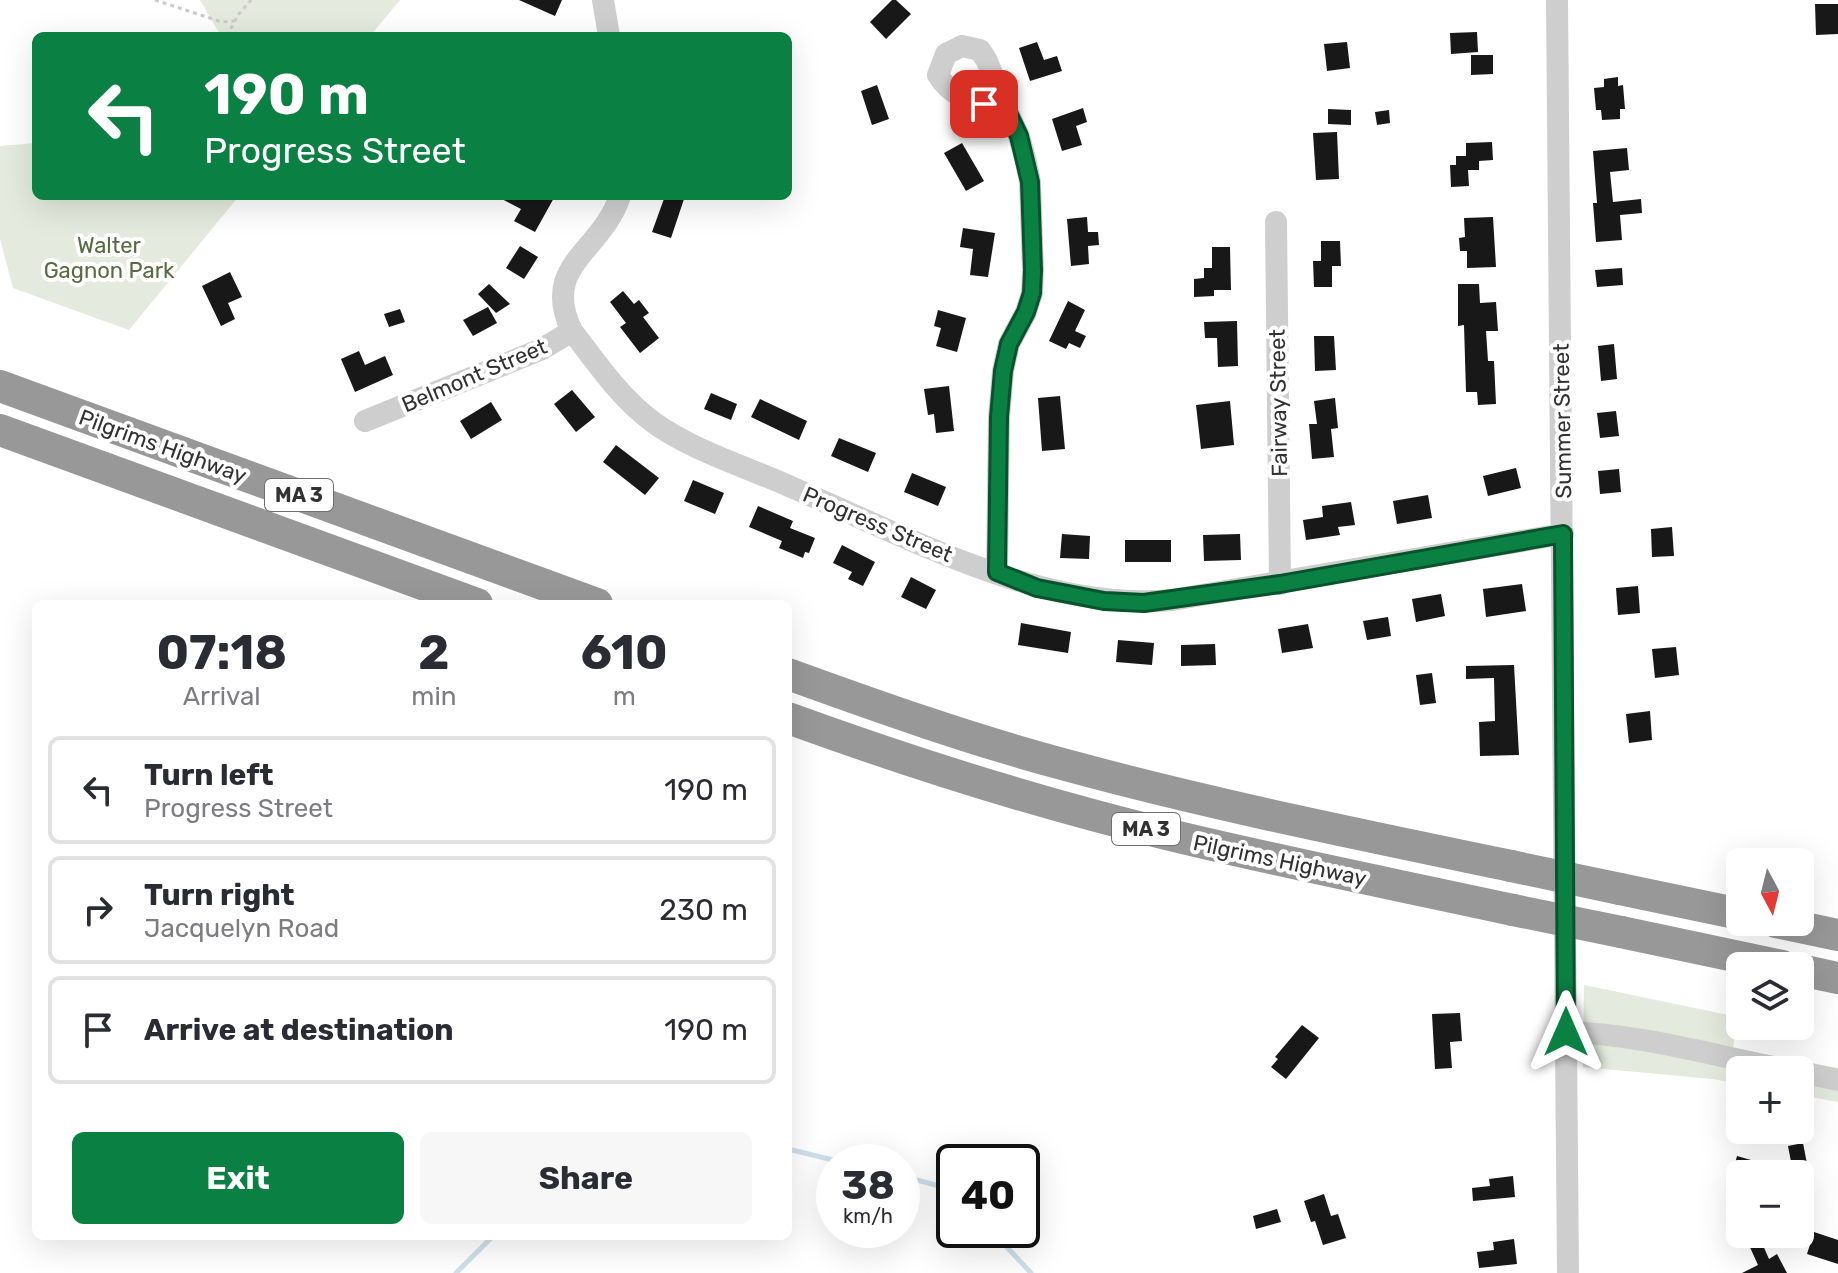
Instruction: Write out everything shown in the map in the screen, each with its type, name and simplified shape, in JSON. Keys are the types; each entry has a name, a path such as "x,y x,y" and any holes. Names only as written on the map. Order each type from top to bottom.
{"highway":[{"name":"Pilgrims Highway","path":"0,386 586,600"},
{"name":"Pilgrims Highway","path":"0,430 466,600"},
{"name":"Pilgrims Highway","path":"792,675 960,733 1078,769 1228,806 1726,911"},
{"name":"Pilgrims Highway","path":"792,719 888,754 1083,813 1219,847 1726,954"},
{"path":"1814,930 1838,935"},
{"path":"1814,973 1838,978"}],"street":[{"path":"603,0 608,32"},
{"name":"Summer Street","path":"1557,0 1568,1273"},
{"path":"997,572 999,417 1003,371 1009,344 1032,293 1033,270 1030,182 1019,136 1007,111"},
{"name":"Belmont Street","path":"365,421 542,349 572,331 561,288 568,271 600,233 618,200"},
{"name":"Fairway Street","path":"1276,222 1280,584"},
{"name":"Progress Street","path":"572,331 629,404 656,424 701,447 939,551 1037,588 1104,601 1144,603 1280,584 1563,534"},
{"path":"1566,1032 1650,1042 1726,1057"},
{"path":"1814,1075 1838,1080"}],"path":[{"path":"155,0 222,22 234,21"},
{"path":"229,32 251,0"}],"green space":[{"path":"200,0 400,0 373,32 219,32"},
{"name":"Walter Gagnon Park","path":"32,143 32,200 236,200 129,330 13,288 0,239 0,146"},
{"path":"1584,985 1726,1015 1726,1040 1734,1040 1733,1048 1775,1056 1726,1056 1726,1082 1583,1067"},
{"path":"1814,1063 1838,1068 1838,1102 1814,1098"}],"building":[{"path":"519,0 562,0 555,16"},
{"path":"892,0 911,14 886,39 870,22"},
{"path":"1815,4 1838,4 1838,34 1816,35"},
{"path":"1477,32 1478,52 1451,54 1450,33"},
{"path":"1037,42 1044,60 1057,56 1062,71 1030,81 1019,48"},
{"path":"1347,42 1350,68 1327,71 1324,44"},
{"path":"1471,55 1493,55 1493,74 1471,75"},
{"path":"1618,77 1618,86 1623,85 1625,109 1620,109 1620,119 1602,120 1601,110 1596,110 1594,88 1604,87 1604,79"},
{"path":"877,85 889,119 872,125 861,91"},
{"path":"1083,108 1087,122 1076,126 1082,145 1062,151 1052,119"},
{"path":"1328,109 1351,110 1351,125 1328,124"},
{"path":"1389,110 1390,123 1377,125 1375,112"},
{"path":"1337,132 1339,179 1316,180 1313,133"},
{"path":"1492,142 1493,160 1479,161 1479,170 1468,170 1469,186 1451,187 1450,165 1456,165 1456,156 1466,156 1466,143"},
{"path":"962,143 984,181 966,191 944,153"},
{"path":"1627,148 1629,170 1610,172 1613,202 1641,199 1642,213 1620,215 1622,240 1596,242 1593,151"},
{"path":"504,200 553,200 535,232 514,221 521,209"},
{"path":"664,200 684,200 671,238 652,232"},
{"path":"1087,217 1088,232 1098,232 1099,245 1088,246 1089,264 1071,266 1067,219"},
{"path":"1493,217 1496,267 1467,268 1467,251 1460,251 1459,238 1465,237 1464,218"},
{"path":"963,228 995,233 988,277 970,275 973,249 960,247"},
{"path":"1321,241 1340,241 1341,266 1332,266 1332,287 1314,287 1313,261 1321,261"},
{"path":"520,246 538,257 524,279 506,268"},
{"path":"1212,247 1230,247 1231,290 1214,290 1214,296 1194,297 1194,279 1204,278 1204,268 1212,268"},
{"path":"1622,268 1623,285 1597,287 1595,270"},
{"path":"230,272 242,297 228,303 235,319 221,326 202,286"},
{"path":"489,284 510,304 496,313 478,294"},
{"path":"1458,284 1479,284 1480,303 1496,302 1498,331 1486,331 1488,361 1494,361 1496,404 1478,405 1477,392 1466,392 1464,325 1458,326"},
{"path":"623,291 634,304 639,300 649,313 643,317 659,338 640,353 620,327 626,323 610,302"},
{"path":"1068,301 1085,310 1075,331 1086,336 1080,348 1069,343 1066,349 1049,341"},
{"path":"488,307 497,323 473,336 463,320"},
{"path":"400,309 405,322 389,327 384,314"},
{"path":"938,310 966,318 957,352 936,346 941,328 934,326"},
{"path":"1237,321 1238,366 1218,367 1217,338 1205,338 1204,322"},
{"path":"1314,336 1334,336 1336,370 1315,371"},
{"path":"1614,344 1617,379 1601,381 1598,346"},
{"path":"359,351 365,365 385,356 393,375 355,392 341,359"},
{"path":"949,386 954,431 936,433 934,414 928,415 924,389"},
{"path":"572,390 595,417 576,432 554,404"},
{"path":"711,393 737,404 731,420 704,409"},
{"path":"1060,396 1065,449 1042,451 1038,398"},
{"path":"1335,398 1338,428 1331,429 1334,457 1312,459 1309,424 1317,424 1314,401"},
{"path":"760,399 807,421 799,440 751,417"},
{"path":"1230,401 1234,445 1201,449 1196,405"},
{"path":"491,402 502,420 471,439 460,421"},
{"path":"1616,411 1619,436 1600,438 1597,413"},
{"path":"839,438 876,453 868,472 831,456"},
{"path":"616,445 659,478 645,495 603,462"},
{"path":"1516,468 1521,488 1488,496 1483,476"},
{"path":"1619,469 1621,492 1600,494 1598,471"},
{"path":"912,473 946,487 938,506 904,492"},
{"path":"693,480 724,493 715,514 684,501"},
{"path":"1428,495 1432,518 1397,524 1393,501"},
{"path":"1351,502 1355,525 1338,527 1340,535 1306,540 1303,520 1323,517 1322,506"},
{"path":"758,506 793,521 790,528 815,538 809,553 805,552 803,558 779,548 782,541 749,527"},
{"path":"1672,527 1674,556 1652,557 1651,529"},
{"path":"1062,534 1090,536 1089,559 1060,558"},
{"path":"1240,534 1241,560 1204,561 1203,535"},
{"path":"1125,540 1171,540 1171,562 1125,562"},
{"path":"842,545 875,562 863,586 848,579 852,572 833,563"},
{"path":"911,577 936,590 926,609 901,597"},
{"path":"1522,584 1526,611 1486,617 1483,589"},
{"path":"1638,586 1640,613 1618,615 1616,588"},
{"path":"1441,594 1445,616 1416,622 1412,599"},
{"path":"1388,617 1391,636 1367,640 1363,621"},
{"path":"1021,623 1071,632 1068,653 1018,645"},
{"path":"1308,624 1313,648 1282,653 1278,629"},
{"path":"1118,640 1154,643 1152,665 1116,662"},
{"path":"1215,644 1216,665 1181,666 1181,645"},
{"path":"1676,647 1679,675 1655,678 1652,649"},
{"path":"1514,665 1519,755 1480,756 1479,722 1495,721 1494,678 1466,679 1466,666"},
{"path":"1432,673 1436,703 1420,705 1416,675"},
{"path":"1650,711 1652,740 1629,743 1626,714"},
{"path":"1460,1013 1462,1041 1450,1042 1452,1068 1435,1069 1432,1014"},
{"path":"1302,1025 1319,1038 1286,1079 1271,1067 1278,1059 1275,1057"},
{"path":"1803,1144 1806,1160 1791,1160 1788,1146"},
{"path":"1513,1176 1515,1197 1473,1201 1472,1188 1490,1186 1489,1179"},
{"path":"1324,1194 1331,1216 1338,1214 1346,1238 1323,1245 1304,1201"},
{"path":"1277,1209 1281,1222 1256,1229 1253,1216"},
{"path":"1814,1232 1838,1240 1838,1264 1807,1254 1809,1248 1814,1248"},
{"path":"1514,1239 1517,1264 1479,1268 1477,1252 1494,1250 1493,1242"},
{"path":"1750,1248 1764,1248 1769,1259 1777,1254 1787,1273 1742,1273 1758,1265"}],"waterway":[{"path":"792,1150 816,1156"},
{"path":"920,1181 936,1185"},
{"path":"456,1273 489,1240"},
{"path":"1008,1248 1031,1273"}],"route":[{"path":"984,104 1007,111 1019,136 1030,182 1033,270 1032,293 1009,344 1003,371 999,417 997,572 1037,588 1104,601 1144,603 1280,584 1563,534 1566,1032"}]}
